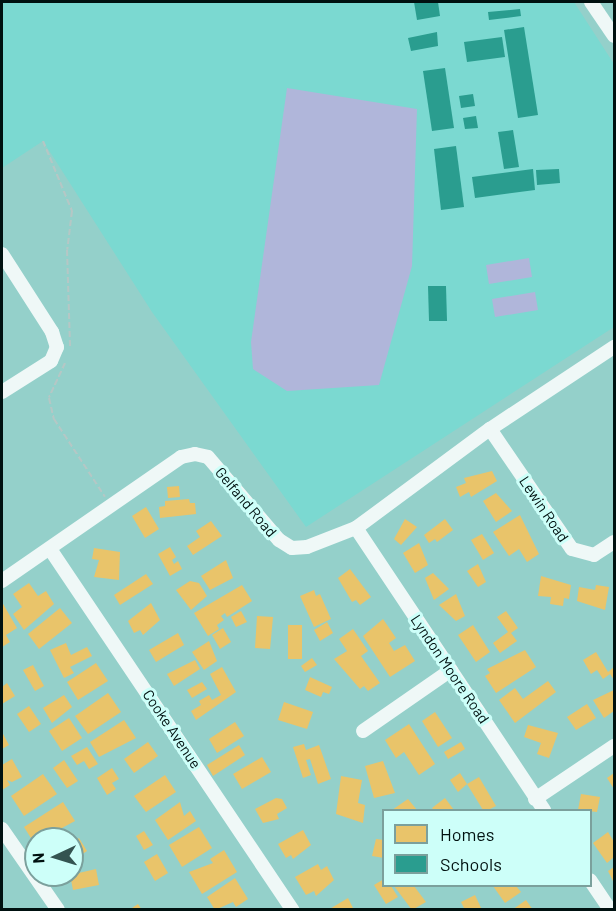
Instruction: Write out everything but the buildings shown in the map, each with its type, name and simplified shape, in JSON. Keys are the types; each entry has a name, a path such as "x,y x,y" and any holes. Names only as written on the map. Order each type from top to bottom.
{"street":[{"path":"591,2 615,36"},
{"path":"2,254 52,332 57,347 51,361 2,392"},
{"name":"Gelfand Road","path":"2,581 181,457 195,454 208,457 279,540 292,548 307,547 356,528 489,429 615,347"},
{"name":"Lewin Road","path":"489,429 572,549 594,555 615,542"},
{"name":"Lyndon Moore Road","path":"356,528 538,806"},
{"name":"Cooke Avenue","path":"50,549 293,909"},
{"path":"363,731 451,670"},
{"path":"538,806 615,746"},
{"path":"2,829 58,909"},
{"path":"592,882 610,909"}],"path":[{"path":"43,141 72,211 67,250 70,345 49,398 54,419 73,453 112,506"}],"shaded area":[{"path":"2,2 574,2 614,64 614,327 306,527 152,312 43,141 2,168"},
{"path":"287,88 417,109 412,266 379,385 287,391 253,369 251,342"},
{"path":"529,258 532,277 489,284 486,265"},
{"path":"535,292 538,310 495,317 492,299"}]}
